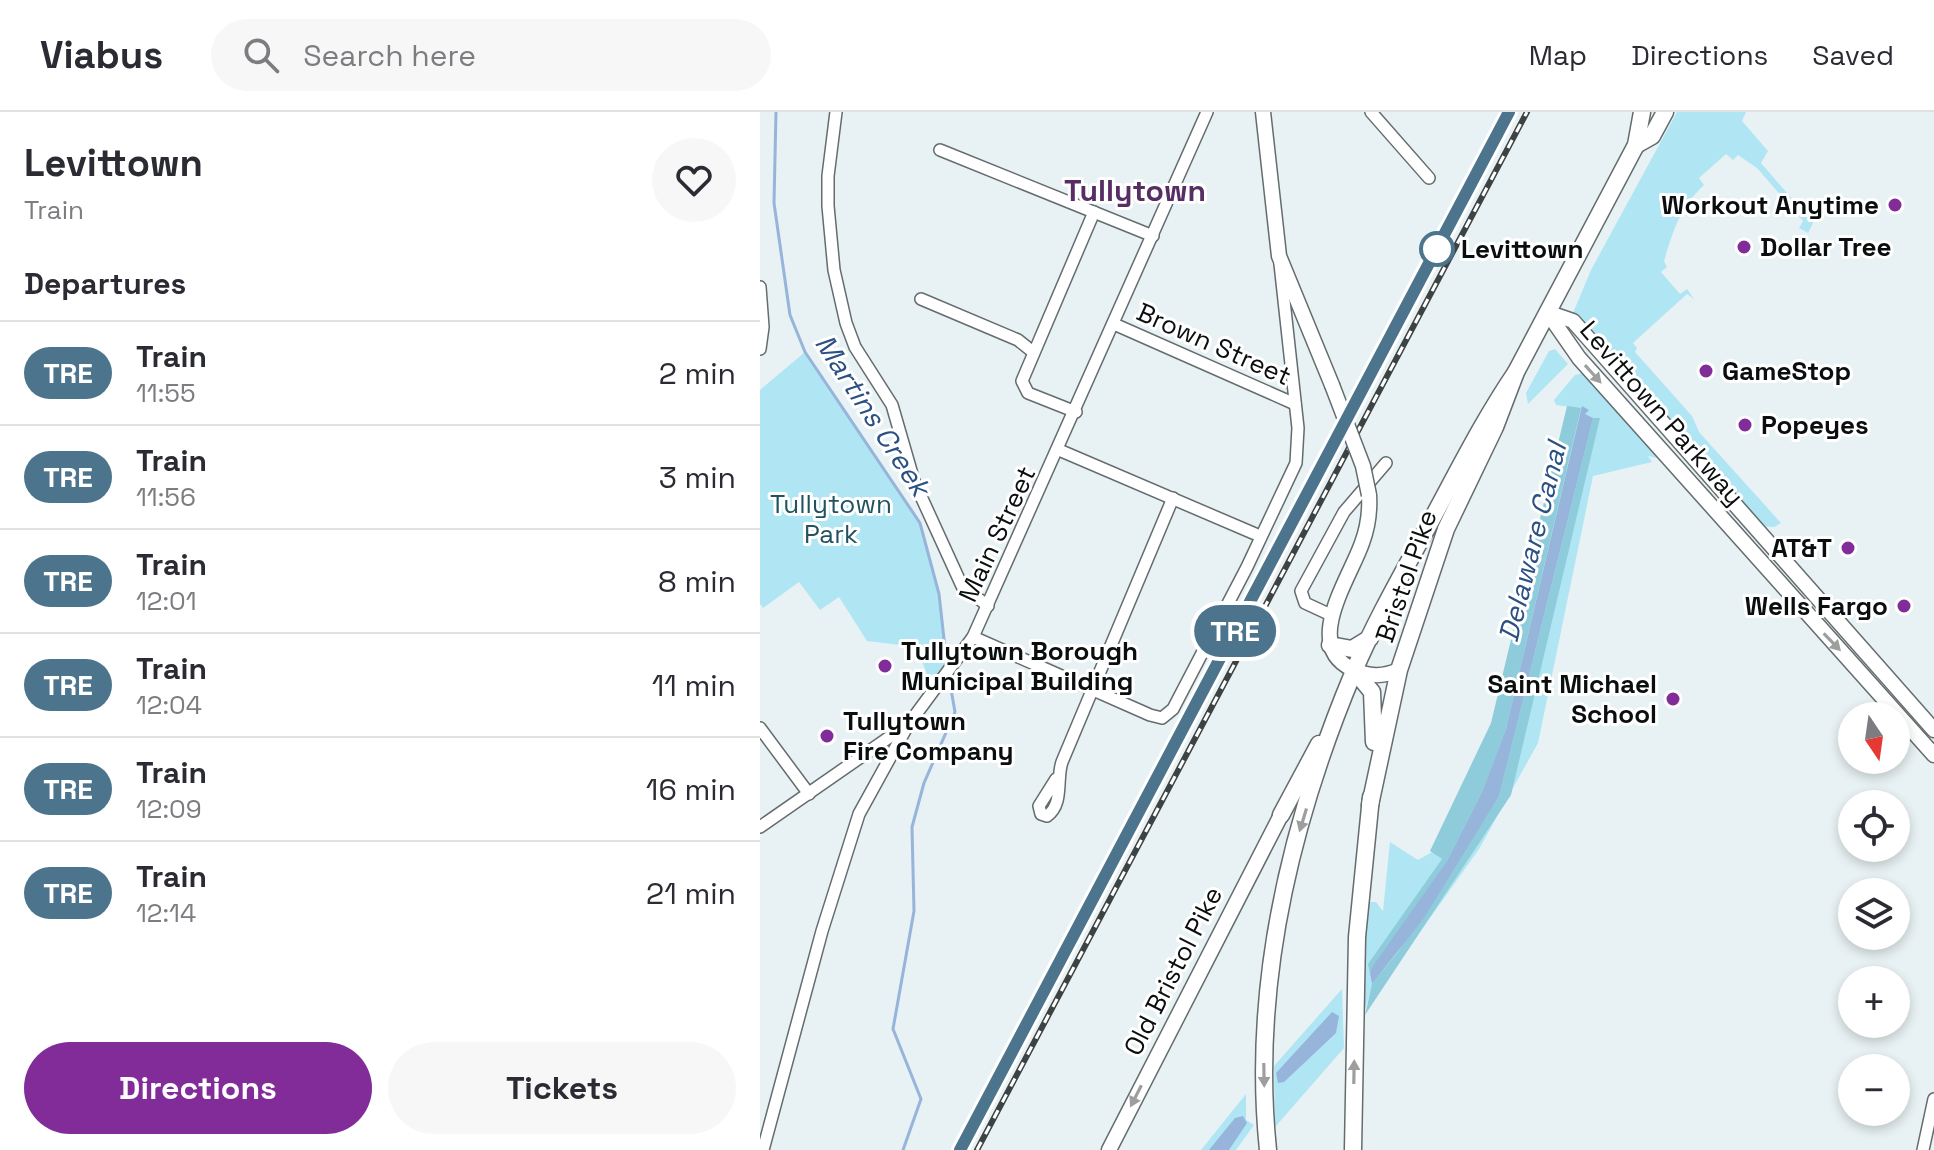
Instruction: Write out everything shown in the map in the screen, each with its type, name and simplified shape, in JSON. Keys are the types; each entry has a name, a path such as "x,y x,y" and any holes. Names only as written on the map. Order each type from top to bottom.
{"highway":[{"name":"Bristol Pike","path":"1370,805 1399,670 1446,529 1495,427 1516,372 1636,145 1642,112"},
{"name":"Bristol Pike","path":"1636,145 1652,136 1665,112"},
{"name":"Bristol Pike","path":"1346,693 1354,670 1483,421 1516,372"},
{"path":"1330,645 1352,649 1371,637"},
{"path":"1353,1150 1357,937 1370,805 1375,705 1369,686 1354,670"},
{"path":"1281,815 1346,693"},
{"path":"1268,1150 1265,1021 1276,926 1298,838 1346,693"}],"main road":[{"path":"1263,112 1279,256 1363,466 1369,495 1363,542 1333,616 1330,645 1342,663 1354,670 1378,676 1399,670"},
{"name":"Levittown Parkway","path":"1547,312 1573,321 1934,730"},
{"name":"Levittown Parkway","path":"1547,312 1579,358 1934,755"},
{"name":"Old Bristol Pike","path":"1109,1150 1281,815"}],"street":[{"path":"836,112 828,176 828,206 834,270 845,320 855,347 892,405 914,481 962,586 988,606"},
{"name":"Main Street","path":"763,1150 783,1065 852,831 908,725 973,637 1076,412 1207,112"},
{"path":"1371,112 1429,178"},
{"path":"940,150 1153,236"},
{"path":"1076,412 1025,390 1024,370 1094,212"},
{"path":"973,637 1158,718 1173,709 1296,463 1299,445 1279,256"},
{"path":"760,287 763,327 760,349"},
{"path":"921,299 1018,340 1033,352"},
{"name":"Brown Street","path":"1114,324 1295,404"},
{"path":"1059,450 1260,536"},
{"path":"1333,616 1305,603 1301,591 1344,512 1386,463"},
{"path":"1056,779 1173,498"},
{"path":"760,827 908,725"},
{"path":"760,728 809,794"},
{"path":"1923,1150 1934,1099"}],"green space":[{"path":"1677,112 1746,112 1742,121 1768,151 1761,163 1813,223 1808,233 1799,228 1803,221 1757,168 1738,155 1733,160 1726,154 1699,178 1704,185 1678,220 1664,261 1667,267 1661,272 1680,294 1687,289 1694,299 1687,294 1633,343 1637,348 1635,352 1692,416 1699,432 1781,523 1774,527 1759,526 1573,313 1591,270"},
{"path":"1555,349 1568,364 1528,404 1526,393 1549,351"},
{"name":"Tullytown Park","path":"805,352 920,523 939,594 946,662 930,683 917,647 867,641 839,597 820,610 799,582 763,608 760,604 760,390"},
{"path":"1583,373 1662,459 1648,456 1652,462 1593,476 1538,743 1479,849 1393,970 1371,990 1363,1016 1367,902 1376,902 1383,911 1390,842 1418,860 1432,852 1482,754 1506,678 1570,407 1556,405 1554,400 1575,375"},
{"path":"1342,989 1344,1048 1275,1127 1274,1066"},
{"path":"1246,1094 1246,1120 1254,1125 1236,1150 1201,1150"}],"shaded area":[{"path":"1567,406 1581,408 1506,729 1482,792 1447,861 1370,973 1368,964 1442,859 1430,851 1491,723"},
{"path":"1582,406 1589,410 1585,414 1593,418 1499,796 1424,918 1372,984 1370,973 1373,966 1447,861 1482,792 1506,729"},
{"path":"1593,418 1600,418 1511,795 1365,1015 1372,984 1398,952 1499,796"},
{"path":"1332,1012 1339,1016 1336,1033 1284,1082 1278,1083 1276,1073"},
{"path":"1243,1116 1247,1123 1229,1150 1209,1150 1235,1118"}],"waterway":[{"name":"Martins Creek","path":"776,112 774,203 790,315 805,352 920,523 939,594 947,666"},
{"name":"Martins Creek","path":"903,1150 921,1099 893,1029 914,911 912,827 924,783 955,712 949,678"}],"railway":[{"path":"960,1150 1509,112"},
{"path":"977,1150 1527,112"}],"train":[{"name":"TRE","path":"960,1150 1509,112"}],"place":[{"name":"Workout Anytime","path":"1895,205"},
{"name":"Dollar Tree","path":"1744,247"},
{"name":"Levittown","path":"1437,249"},
{"name":"GameStop","path":"1706,371"},
{"name":"Popeyes","path":"1745,425"},
{"name":"AT&T","path":"1848,548"},
{"name":"Wells Fargo","path":"1904,606"},
{"name":"Tullytown Borough Municipal Building","path":"885,666"},
{"name":"Saint Michael School","path":"1673,699"},
{"name":"Tullytown Fire Company","path":"827,736"}],"district":[{"name":"Tullytown","path":"1135,191"}],"water label":[{"name":"Delaware Canal","path":"1532,542"}]}
